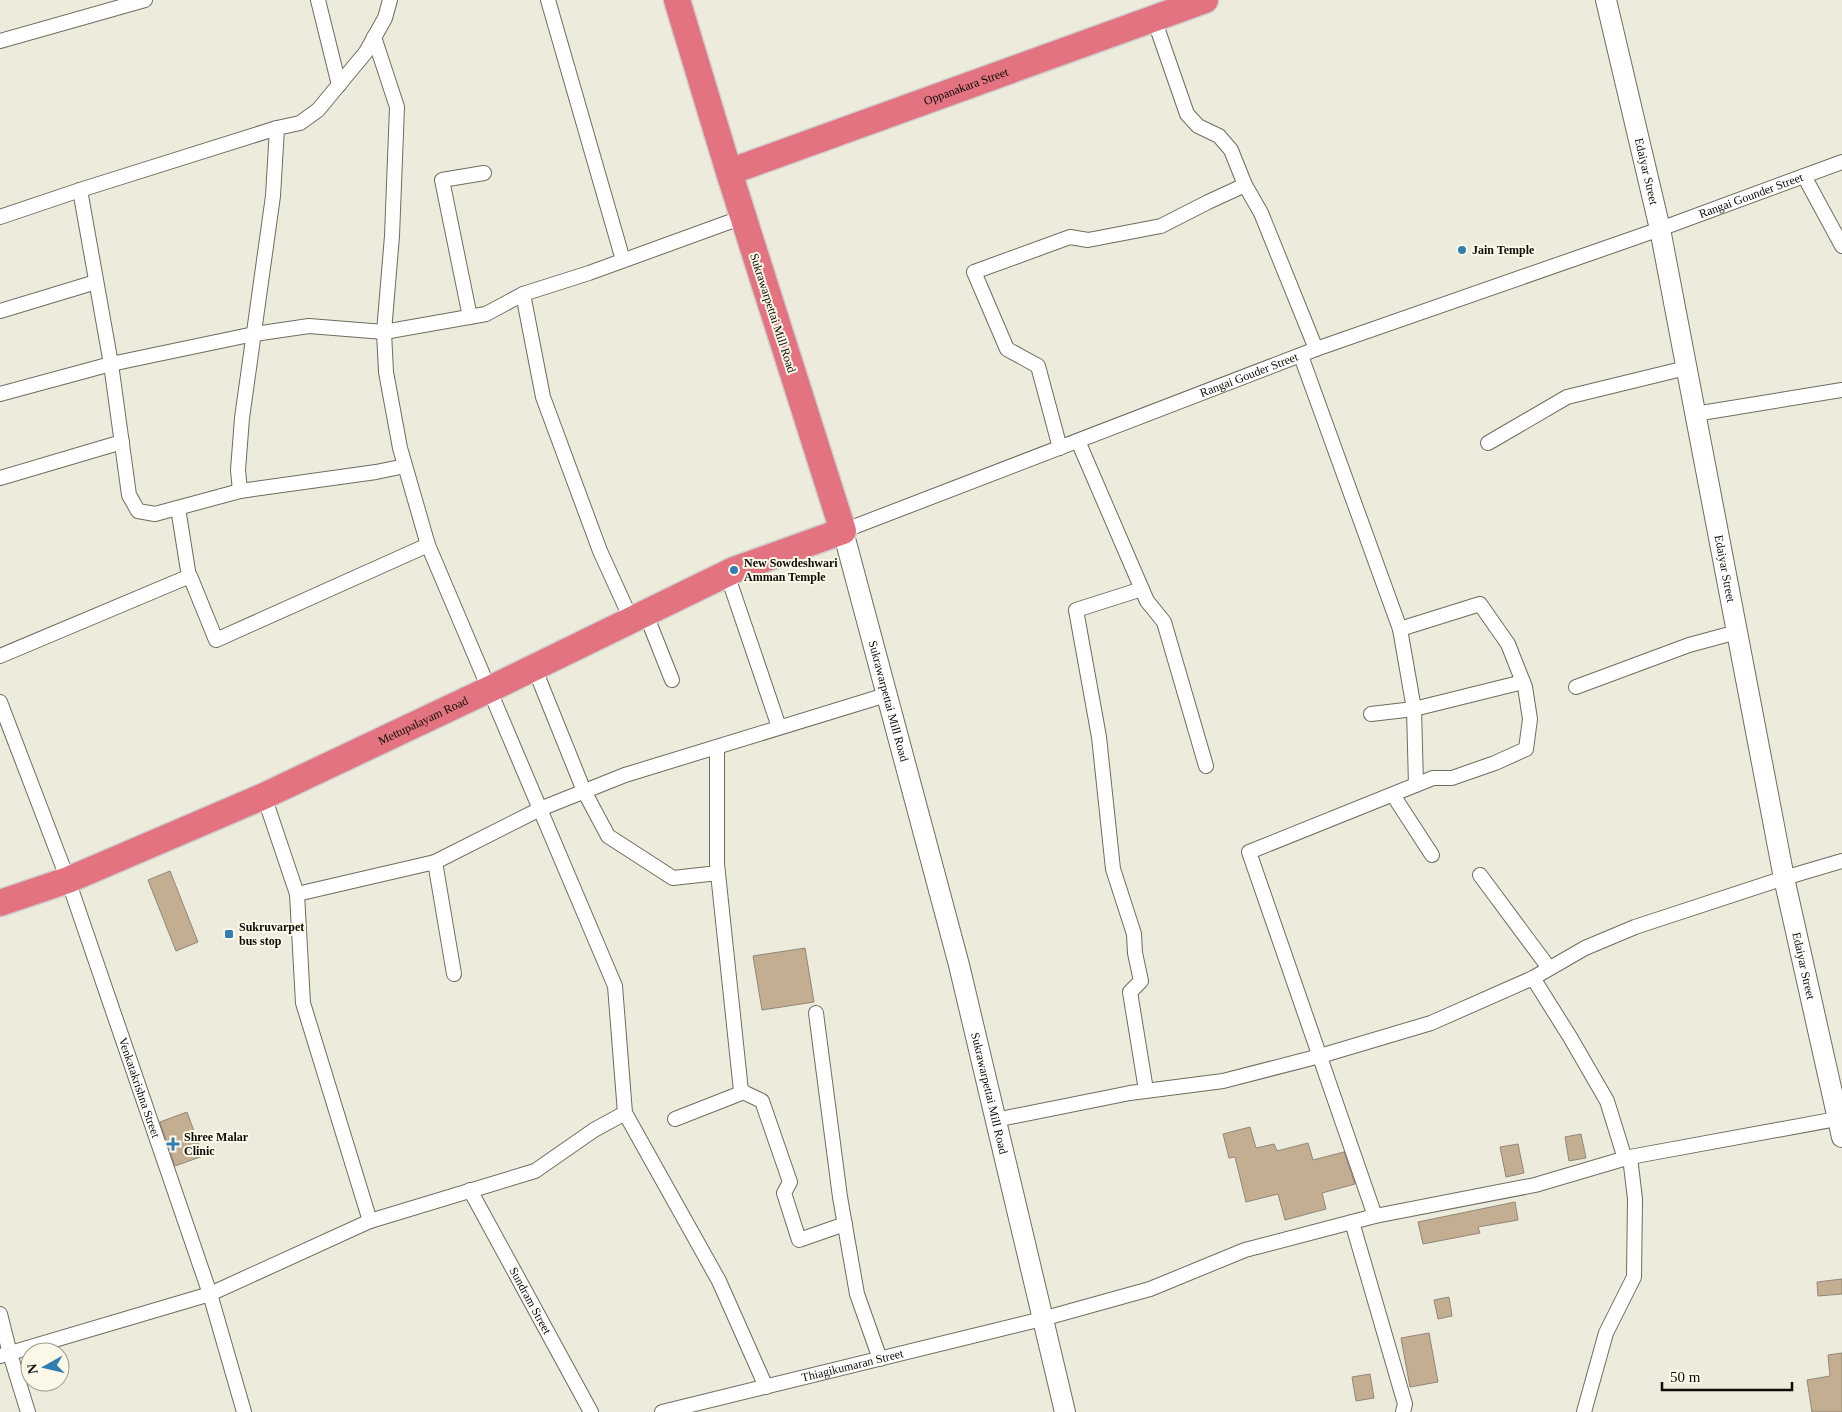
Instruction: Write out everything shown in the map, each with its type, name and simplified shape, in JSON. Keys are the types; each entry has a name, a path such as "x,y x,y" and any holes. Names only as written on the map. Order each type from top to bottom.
{"highway":[{"name":"Sukrawarpettai Mill Road","path":"677,0 842,531"},
{"name":"Oppanakara Street","path":"729,172 1205,0"},
{"name":"Mettupalayam Road","path":"0,903 68,880 264,796 727,574 842,531"}],"street":[{"path":"0,41 145,0"},
{"path":"318,0 339,85"},
{"path":"0,217 277,128 300,123 318,110 366,52 385,18 390,0"},
{"path":"548,0 623,260"},
{"name":"Edaiyar Street","path":"1606,0 1660,229 1784,878 1841,1124"},
{"path":"1154,19 1187,114 1198,126 1219,136 1231,150 1246,185 1261,213 1316,349"},
{"path":"374,37 396,107 392,236 384,332 386,372 405,466 428,545 615,986 625,1113 719,1281 766,1387"},
{"path":"240,491 238,470 242,418 273,196 277,128"},
{"name":"Rangai Gounder Street","path":"1660,229 1842,162"},
{"path":"470,317 442,180 484,173"},
{"path":"1804,176 1842,246"},
{"path":"1060,448 1038,366 1007,349 974,272 1070,238 1088,240 1161,226 1246,185"},
{"path":"80,190 111,364 129,495 138,511 155,514 240,491 376,472 405,466"},
{"path":"0,394 111,364 254,334 309,326 384,332 486,314 523,294 743,217"},
{"name":"Rangai Gouder Street","path":"842,531 1316,349 1660,229"},
{"path":"0,311 96,282"},
{"path":"523,294 543,397 600,551 638,616 672,680"},
{"path":"1300,356 1400,629 1414,709 1416,785"},
{"path":"1488,443 1567,397 1686,368"},
{"path":"1695,414 1842,390"},
{"path":"1078,441 1147,601 1164,622 1206,766"},
{"path":"0,478 122,442"},
{"path":"178,508 188,576 216,640 428,545"},
{"name":"Sukrawarpettai Mill Road","path":"842,531 959,965 1065,1412"},
{"path":"727,574 779,727"},
{"path":"0,656 188,576"},
{"path":"1142,589 1076,610 1099,737 1113,869 1134,934 1135,952 1141,981 1130,992 1146,1090"},
{"path":"1375,1216 1249,852 1433,778 1452,778 1495,763 1526,749 1530,719 1523,682 1508,644 1480,604 1400,629"},
{"path":"1576,687 1690,644 1737,632"},
{"path":"534,667 584,791 608,836 673,878 718,873"},
{"path":"1371,714 1414,709 1523,682"},
{"path":"297,894 435,862 540,809 625,775 886,695"},
{"name":"Venkatakrishna Street","path":"0,702 68,880 210,1294 244,1412"},
{"path":"717,747 718,873 742,1091 762,1101 790,1182 784,1193 799,1240 845,1224"},
{"path":"1393,794 1432,855"},
{"path":"264,796 297,894 303,1003 370,1221"},
{"path":"995,1120 1146,1090 1223,1081 1320,1056 1432,1023 1533,978 1585,948 1635,927 1842,860"},
{"path":"435,862 454,974"},
{"path":"1480,875 1549,968"},
{"path":"1533,978 1607,1101 1628,1158 1635,1199 1634,1277 1606,1333 1584,1412"},
{"path":"816,1013 845,1224 857,1294 880,1359"},
{"path":"675,1119 744,1092"},
{"path":"5,1355 210,1294 370,1221 535,1171 594,1130 625,1113"},
{"name":"Thiagikumaran Street","path":"662,1412 1042,1319 1150,1289 1245,1250 1375,1216 1535,1185 1628,1158 1841,1124"},
{"name":"Sundram Street","path":"470,1190 591,1412"},
{"path":"1352,1222 1405,1404 1403,1412"},
{"path":"0,1314 5,1355 28,1412"}],"building":[{"path":"170,871 198,942 176,951 148,880"},
{"path":"805,948 814,1002 762,1010 753,956"},
{"path":"187,1112 203,1156 175,1166 160,1122"},
{"path":"1250,1127 1256,1148 1274,1144 1277,1151 1308,1143 1313,1160 1344,1152 1355,1184 1322,1193 1326,1209 1285,1220 1278,1194 1246,1202 1235,1157 1229,1158 1223,1134"},
{"path":"1581,1134 1586,1158 1569,1161 1565,1137"},
{"path":"1518,1144 1524,1173 1506,1177 1500,1147"},
{"path":"1515,1202 1518,1220 1478,1227 1480,1233 1423,1244 1418,1222"},
{"path":"1842,1279 1842,1294 1818,1296 1817,1282"},
{"path":"1449,1297 1452,1316 1438,1319 1434,1300"},
{"path":"1429,1333 1438,1382 1410,1387 1401,1338"},
{"path":"1842,1353 1842,1412 1812,1412 1807,1380 1830,1376 1828,1355"},
{"path":"1370,1374 1374,1398 1356,1401 1352,1377"}],"place":[{"name":"Jain Temple","path":"1462,250"},
{"name":"New Sowdeshwari Amman Temple","path":"734,570"},
{"name":"Sukruvarpet bus stop","path":"229,934"},
{"name":"Shree Malar Clinic","path":"173,1144"}]}
